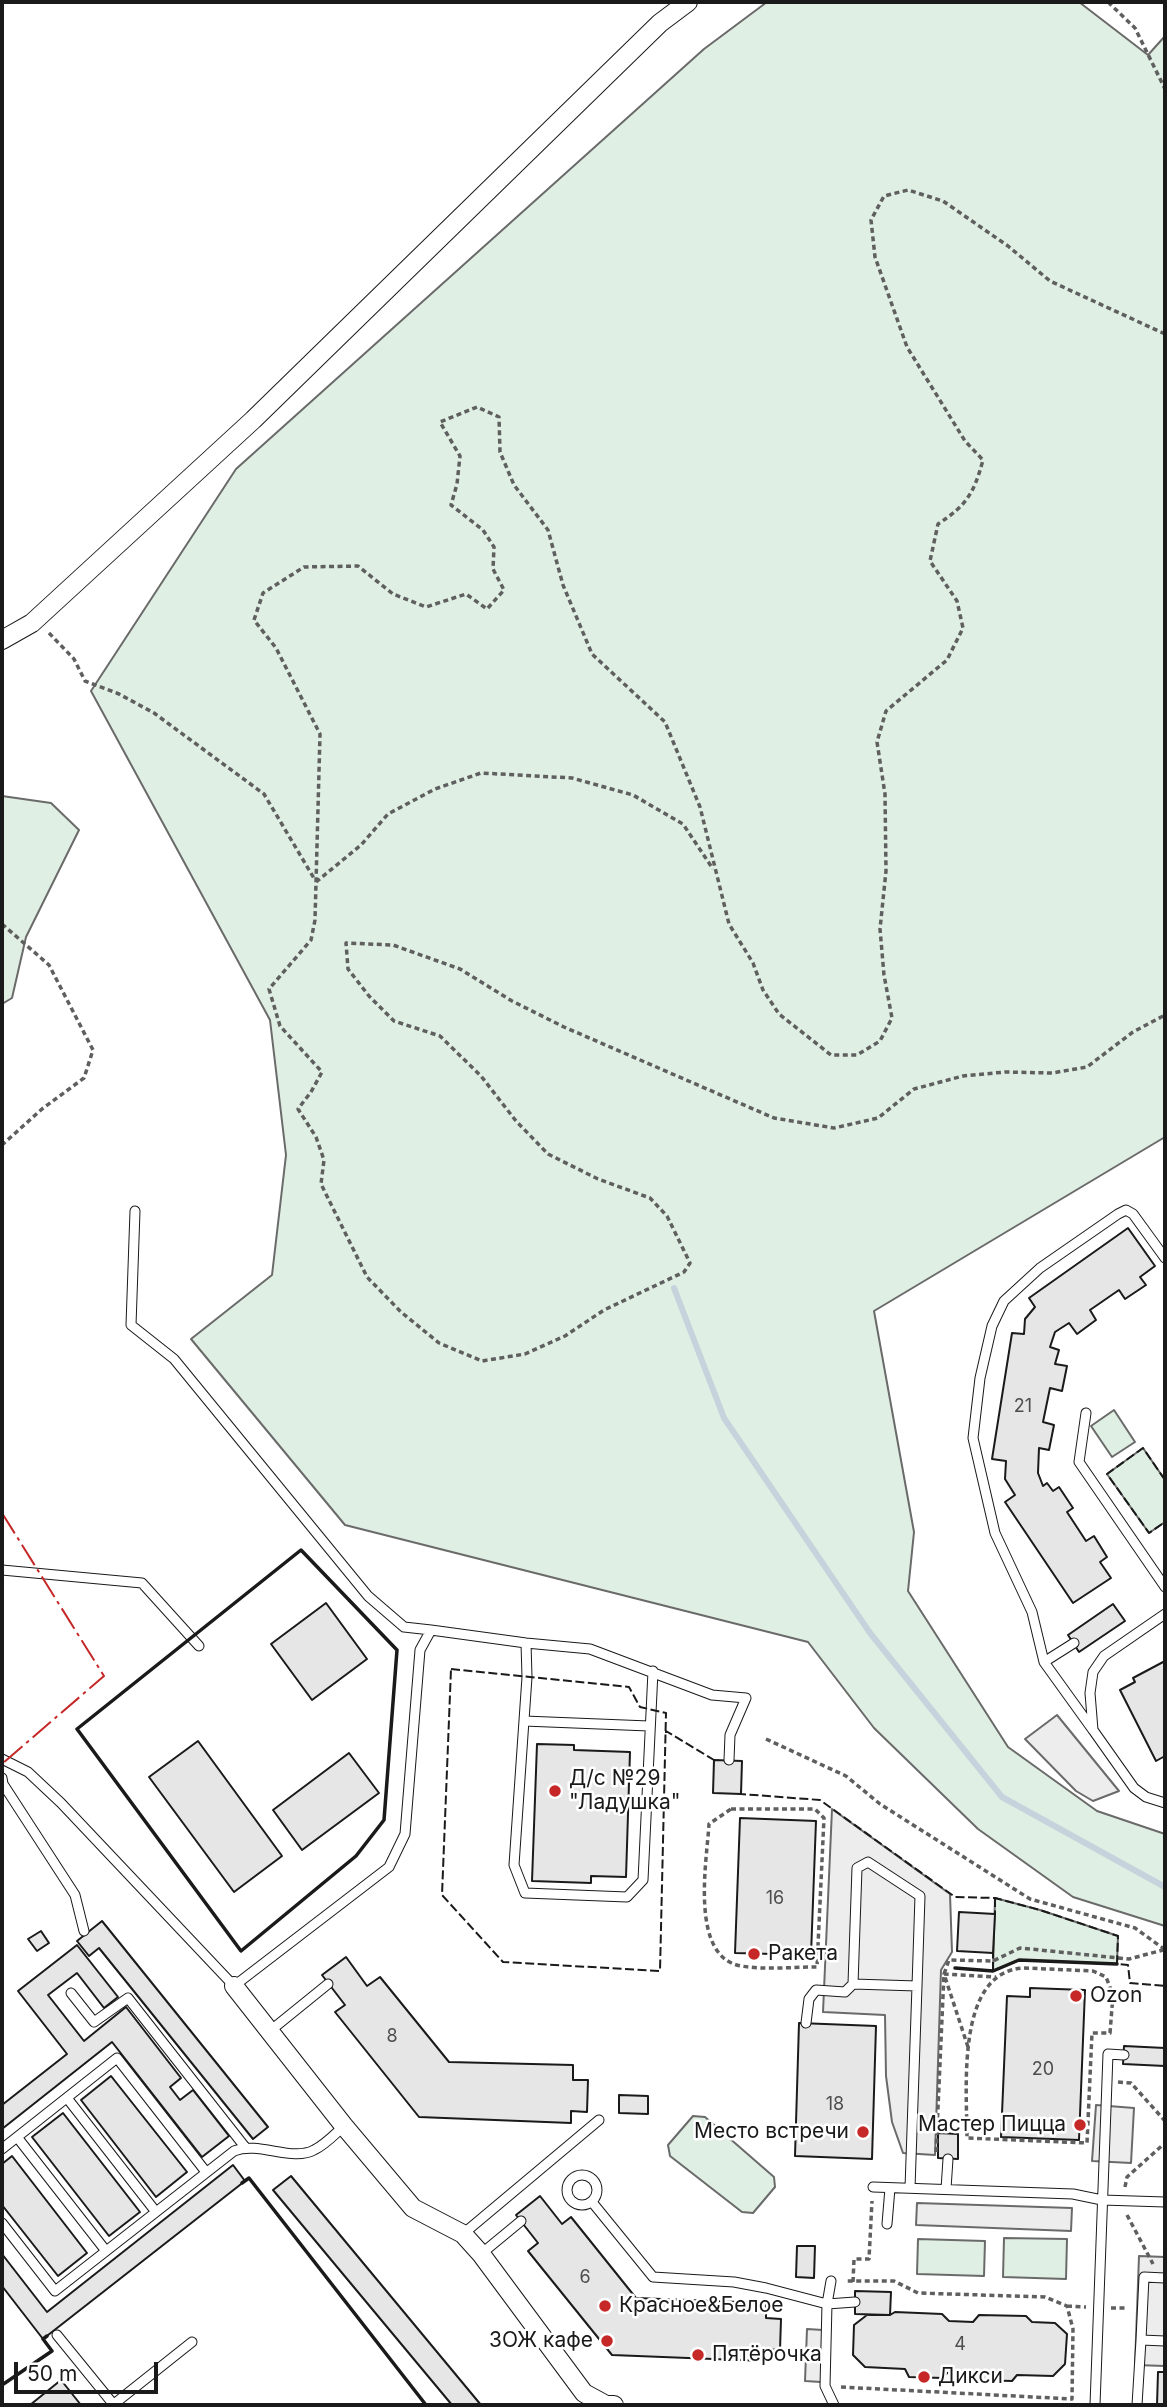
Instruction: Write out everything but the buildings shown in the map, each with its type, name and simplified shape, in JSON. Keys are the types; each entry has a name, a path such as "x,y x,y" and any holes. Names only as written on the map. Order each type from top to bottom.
{"street":[{"path":"2,640 32,623 253,420 660,23 688,2"},
{"path":"234,1986 412,2208 463,2234 481,2254 584,2393 606,2405 614,2405"}],"lane":[{"path":"1165,1258 1133,1213 1126,1210 1040,1268 1004,1301 992,1326 980,1378 973,1438 995,1533 1032,1612 1044,1662 1134,1788 1146,1797 1165,1803"},
{"path":"135,1211 131,1325 174,1359 368,1596 404,1627 526,1643 590,1648 712,1695 746,1698 730,1735 729,1760"},
{"path":"1086,1413 1079,1462 1165,1587"},
{"path":"2,1570 142,1583 199,1646"},
{"path":"1093,1730 1090,1693 1093,1672 1104,1656 1165,1614"},
{"path":"2,1759 28,1772 61,1802 234,1986 389,1867 405,1834 420,1650 431,1630"},
{"path":"526,1643 527,1677 514,1865 525,1893 627,1897 643,1880 653,1671"},
{"path":"1044,1662 1074,1643"},
{"path":"524,1721 649,1726"},
{"path":"2,1778 3,1784 75,1895 84,1931"},
{"path":"807,2024 809,1999 816,1990 845,1992 853,1984 857,1868 868,1863 920,1896 910,2188"},
{"path":"270,2031 328,1984"},
{"path":"853,1984 917,1986"},
{"path":"71,1993 94,2022 128,1998 245,2147"},
{"path":"1095,2405 1108,2049 1124,2055"},
{"path":"2,2149 117,2058 206,2172"},
{"path":"66,2098 156,2211"},
{"path":"463,2234 598,2120"},
{"path":"2,2224 55,2291 234,2151 245,2147 304,2154 315,2150 344,2126"},
{"path":"17,2137 106,2251"},
{"path":"946,2189 948,2160"},
{"path":"873,2188 1073,2194 1102,2200 1165,2202"},
{"path":"887,2224 890,2188"},
{"path":"592,2202 653,2277 734,2282 827,2304 855,2302"},
{"path":"481,2254 521,2221"},
{"path":"1137,2405 1144,2277 1163,2278"},
{"path":"831,2281 827,2304 825,2386 834,2405"},
{"path":"57,2335 114,2405 192,2342"},
{"path":"1141,2340 1165,2341"}],"path":[{"path":"1108,2 1135,28 1165,89"},
{"path":"1165,334 1050,281 1008,246 943,201 908,190 884,196 871,220 875,257 907,347 965,441 984,460 976,486 958,511 938,524 930,561 957,601 963,628 947,660 886,711 877,742 885,794 886,871 880,929 884,975 892,1018 880,1041 857,1055 831,1055 779,1014 763,990 753,963 729,923 700,807 665,722 592,654 563,584 548,530 514,485 500,452 499,417 477,407 440,422 460,456 457,484 451,505 483,530 494,547 493,569 504,590 487,609 466,594 426,607 393,594 358,566 304,567 263,593 254,620 276,648 320,734 316,920 311,940 269,989 280,1026 322,1072 298,1110 316,1137 324,1160 321,1184 367,1277 401,1312 439,1343 482,1361 525,1354 565,1336 604,1310 684,1272 690,1263 667,1216 650,1198 598,1179 548,1154 516,1121 481,1076 440,1037 394,1021 369,996 348,969 346,943 393,946 460,969 512,1001 564,1027 774,1118 834,1128 878,1118 914,1089 963,1076 1005,1072 1052,1073 1087,1068 1133,1032 1165,1015"},
{"path":"32,623 52,635 74,659 85,681 119,694 154,713 264,794 316,882"},
{"path":"316,882 361,845 388,814 435,789 481,773 572,778 633,795 683,824 714,871"},
{"path":"2,924 49,965 93,1050 84,1077 42,1109 2,1145"},
{"path":"766,1738 846,1776 880,1804 1030,1899 1135,1928 1165,1949"},
{"path":"730,1809 815,1809 824,1818 817,1967 740,1966 725,1960 710,1939 704,1918 709,1824 730,1809"},
{"path":"948,2160 936,2161 944,1974 949,1960 993,1961 1020,1948 1129,1959 1165,1949"},
{"path":"1024,1968 1093,1971 1106,1977 1113,1995 1110,2033 1092,2033 1087,2143 967,2138 970,2025 981,1995 997,1977 1011,1969 1024,1968"},
{"path":"944,1974 997,1977"},
{"path":"944,1974 969,2049"},
{"path":"1107,2081 1131,2083 1165,2121"},
{"path":"1163,2278 1129,2220 1123,2201 1127,2177 1165,2143"},
{"path":"853,2282 854,2259 869,2259 873,2188"},
{"path":"831,2281 894,2281 918,2293 1045,2297 1068,2306 1142,2308"},
{"path":"825,2386 1072,2399 1073,2329 1068,2306"}],"green space":[{"path":"767,2 1079,2 1148,55 1165,36 1165,1137 874,1311 914,1532 908,1591 1008,1747 1097,1811 1165,1834 1165,1926 1073,1897 978,1829 874,1728 808,1642 345,1525 191,1339 272,1275 286,1155 270,1020 91,691 236,469 704,49"},
{"path":"2,796 51,803 79,830 26,937 12,998 2,1004"},
{"path":"1114,1410 1135,1442 1112,1457 1091,1426"},
{"path":"1143,1448 1165,1480 1165,1522 1149,1533 1107,1474"},
{"path":"995,1898 1118,1936 1117,1964 1019,1960 993,1971"},
{"path":"693,2116 705,2117 774,2177 775,2187 753,2213 742,2212 670,2156 668,2145"},
{"path":"1004,2238 1067,2239 1066,2279 1003,2277"},
{"path":"918,2239 985,2241 984,2276 917,2274"}],"shaded area":[{"path":"1057,1715 1119,1791 1093,1801 1076,1791 1025,1739"},
{"path":"832,1809 950,1894 952,1952 941,1970 935,2155 903,2153 892,2122 886,2076 885,2015 823,2012"},
{"path":"1096,2105 1134,2108 1131,2163 1092,2161"},
{"path":"917,2203 1072,2208 1071,2231 916,2225"},
{"path":"1139,2256 1165,2257 1165,2366 1135,2365"},
{"path":"807,2329 823,2330 821,2382 805,2381"}],"waterway":[{"path":"674,1288 724,1418 870,1633 1002,1797 1165,1887"}],"fence":[{"path":"1165,1480 1143,1448 1107,1474 1149,1533 1165,1522"},
{"path":"451,1669 629,1687 640,1707 666,1713 660,1971 503,1962 442,1895 451,1669"},
{"path":"666,1733 714,1760 719,1760"},
{"path":"741,1790 741,1794 820,1800 955,1897 995,1898 1118,1936 1117,1964 1128,1965 1130,1983 1165,1986"},
{"path":"995,1898 995,1914"},
{"path":"993,1953 993,1971"}],"wall":[{"path":"301,1550 397,1650 384,1820 356,1856 241,1951 77,1729 301,1550"},
{"path":"955,1968 993,1971 1019,1960 1117,1964"},
{"path":"242,2183 249,2178 426,2405"},
{"path":"2,2385 52,2351 43,2339 47,2336"}],"power":[{"path":"2,1513 104,1676 2,1764"}],"place":[{"name":"Д/с №29 \"Ладушка\"","path":"555,1791"},
{"name":"Ракета","path":"754,1954"},
{"name":"Ozon","path":"1076,1996"},
{"name":"Мастер Пицца","path":"1080,2125"},
{"name":"Место встречи","path":"863,2132"},
{"name":"Красное&Белое","path":"605,2306"},
{"name":"ЗОЖ кафе","path":"607,2341"},
{"name":"Пятёрочка","path":"698,2355"},
{"name":"Дикси","path":"924,2377"}]}
